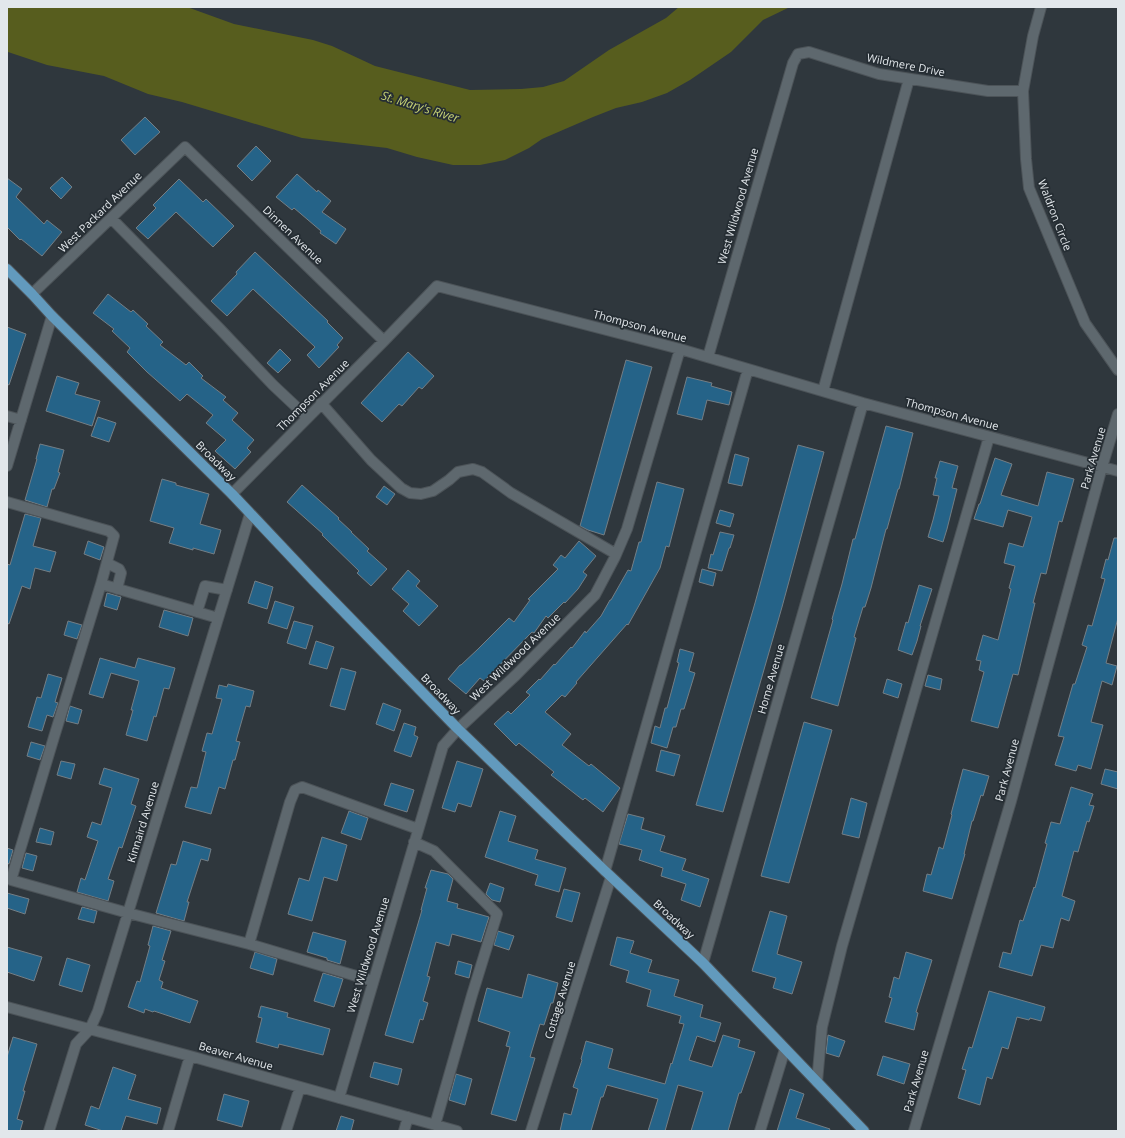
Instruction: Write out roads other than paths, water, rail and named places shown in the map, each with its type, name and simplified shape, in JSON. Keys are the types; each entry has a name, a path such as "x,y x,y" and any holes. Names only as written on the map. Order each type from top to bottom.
{"main road":[{"name":"Broadway","path":"7,269 52,316 232,494 458,729 608,874 703,963 864,1131"}],"street":[{"name":"Waldron Circle","path":"1041,7 1033,36 1023,91 1026,159 1029,188 1085,323 1118,370"},
{"name":"Wildmere Drive","path":"792,63 798,54 809,52 879,74 988,91 1023,91"},
{"name":"West Wildwood Avenue","path":"708,357 792,63"},
{"path":"823,391 909,79"},
{"name":"West Packard Avenue","path":"32,294 185,147"},
{"name":"Dinnen Avenue","path":"185,147 384,341"},
{"path":"111,218 307,418"},
{"name":"Thompson Avenue","path":"232,494 437,286 680,349 863,403 1118,472"},
{"path":"7,466 52,316"},
{"name":"West Wildwood Avenue","path":"339,1098 443,746 458,729 516,675 595,595 627,529 680,349"},
{"name":"Cottage Avenue","path":"531,1131 608,874 748,369"},
{"path":"321,403 371,460 401,488 410,493 421,494 433,491 458,472 473,469 482,472 511,493 616,554"},
{"name":"Home Avenue","path":"703,963 863,403"},
{"name":"Park Avenue","path":"914,1131 1011,801 1102,467 1118,414"},
{"path":"7,416 21,420"},
{"path":"817,1082 822,1026 842,946 988,436"},
{"path":"7,502 109,531 114,536 101,584 9,879 128,913 249,944 373,981"},
{"name":"Kinnaird Avenue","path":"49,1131 76,1044 90,1029 98,1011 250,514"},
{"path":"107,563 118,569 121,573 117,589"},
{"path":"101,584 218,618"},
{"path":"197,612 206,586 227,590"},
{"path":"249,944 290,802 295,790 302,787 418,829"},
{"path":"414,842 434,851 497,914 435,1125"},
{"name":"Beaver Avenue","path":"7,1007 190,1056 457,1131"},
{"path":"760,1131 785,1048"},
{"path":"168,1131 190,1056"},
{"path":"286,1131 300,1087"},
{"path":"404,1131 408,1117"}],"water":[{"name":"St. Mary's River","path":"7,7 187,7 234,24 313,40 332,46 375,66 470,90 543,87 564,81 609,50 666,18 679,7 790,7 763,20 731,52 690,80 667,93 642,102 616,108 593,117 542,139 529,148 505,160 480,165 453,165 417,157 387,148 302,138 182,102 148,94 104,76 47,65 8,52"}]}
